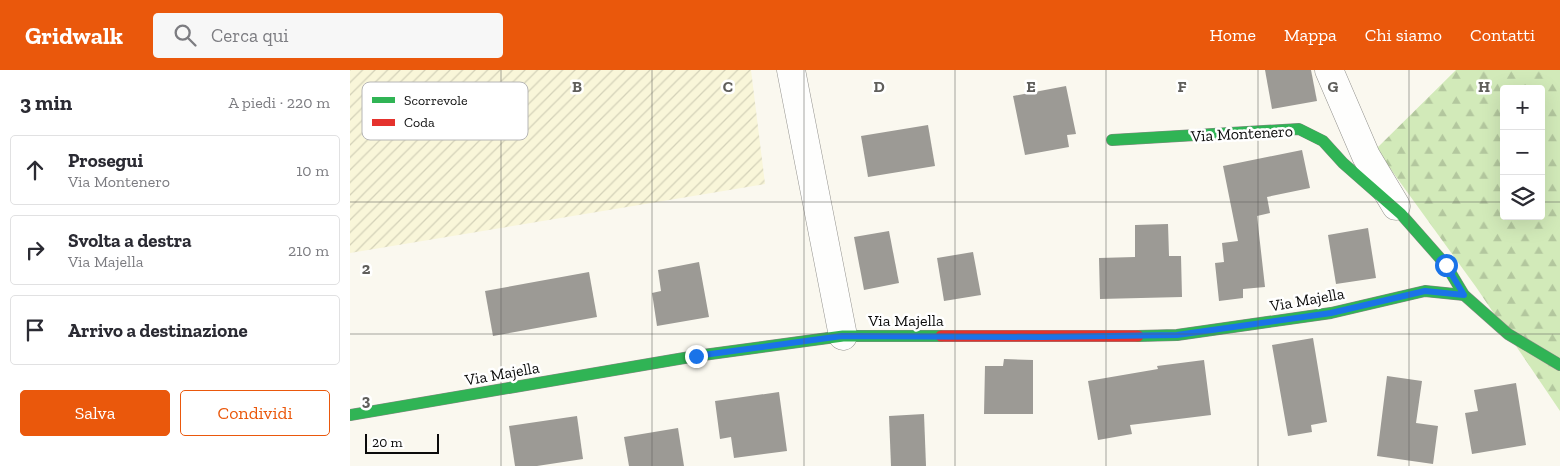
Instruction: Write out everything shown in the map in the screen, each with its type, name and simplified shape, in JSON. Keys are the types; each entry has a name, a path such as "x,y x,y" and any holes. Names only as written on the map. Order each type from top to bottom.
{"street":[{"path":"791,70 842,336"},
{"name":"Via Montenero","path":"1329,70 1366,156 1401,214"},
{"name":"Via Montenero","path":"1112,140 1299,129 1324,140 1343,163 1401,214 1446,265 1464,295 1508,334 1560,365"},
{"name":"Via Majella","path":"350,416 696,356 842,336 1042,337 1177,335 1331,313 1425,291 1464,295"}],"shaded area":[{"path":"350,70 751,70 765,184 350,253"}],"green space":[{"path":"1456,70 1560,70 1560,411 1476,287 1376,149"}],"building":[{"path":"1265,70 1311,70 1317,101 1272,109"},
{"path":"1066,86 1076,134 1067,135 1069,147 1025,155 1013,96"},
{"path":"928,125 935,166 868,177 861,136"},
{"path":"1302,150 1310,188 1267,197 1270,213 1257,216 1265,287 1243,289 1243,298 1219,301 1215,263 1224,262 1222,243 1238,241 1223,166"},
{"path":"1168,224 1169,256 1181,256 1182,297 1100,299 1099,258 1135,257 1135,225"},
{"path":"1368,228 1376,278 1336,284 1328,235"},
{"path":"889,231 899,283 864,290 854,237"},
{"path":"973,252 981,295 944,301 937,258"},
{"path":"699,262 709,317 657,326 652,293 661,291 658,270"},
{"path":"589,272 597,317 493,336 485,291"},
{"path":"1313,338 1327,422 1311,425 1312,432 1288,436 1272,345"},
{"path":"1004,359 1033,360 1033,414 984,414 985,366 1003,366"},
{"path":"1204,360 1211,415 1130,425 1132,434 1098,440 1088,381 1158,369 1157,366"},
{"path":"1387,376 1422,381 1416,423 1438,426 1433,464 1377,456"},
{"path":"1516,383 1526,445 1472,454 1465,413 1478,411 1474,390"},
{"path":"779,392 787,451 734,458 731,437 720,439 715,401"},
{"path":"924,414 926,466 891,466 889,416"},
{"path":"577,416 583,459 537,466 515,466 509,426"},
{"path":"678,428 684,466 629,466 624,437"}],"traffic: fast":[{"path":"1112,140 1299,129 1323,141 1343,163 1401,214 1446,265 1464,295 1508,334 1560,365"},
{"path":"1138,336 1177,335 1331,313 1425,291 1464,295"},
{"path":"350,415 696,356 843,336 941,336"}],"traffic: jam":[{"path":"941,336 1138,336"}],"route":[{"path":"696,356 842,336 1042,337 1177,335 1331,313 1425,291 1464,295 1446,265"}]}
